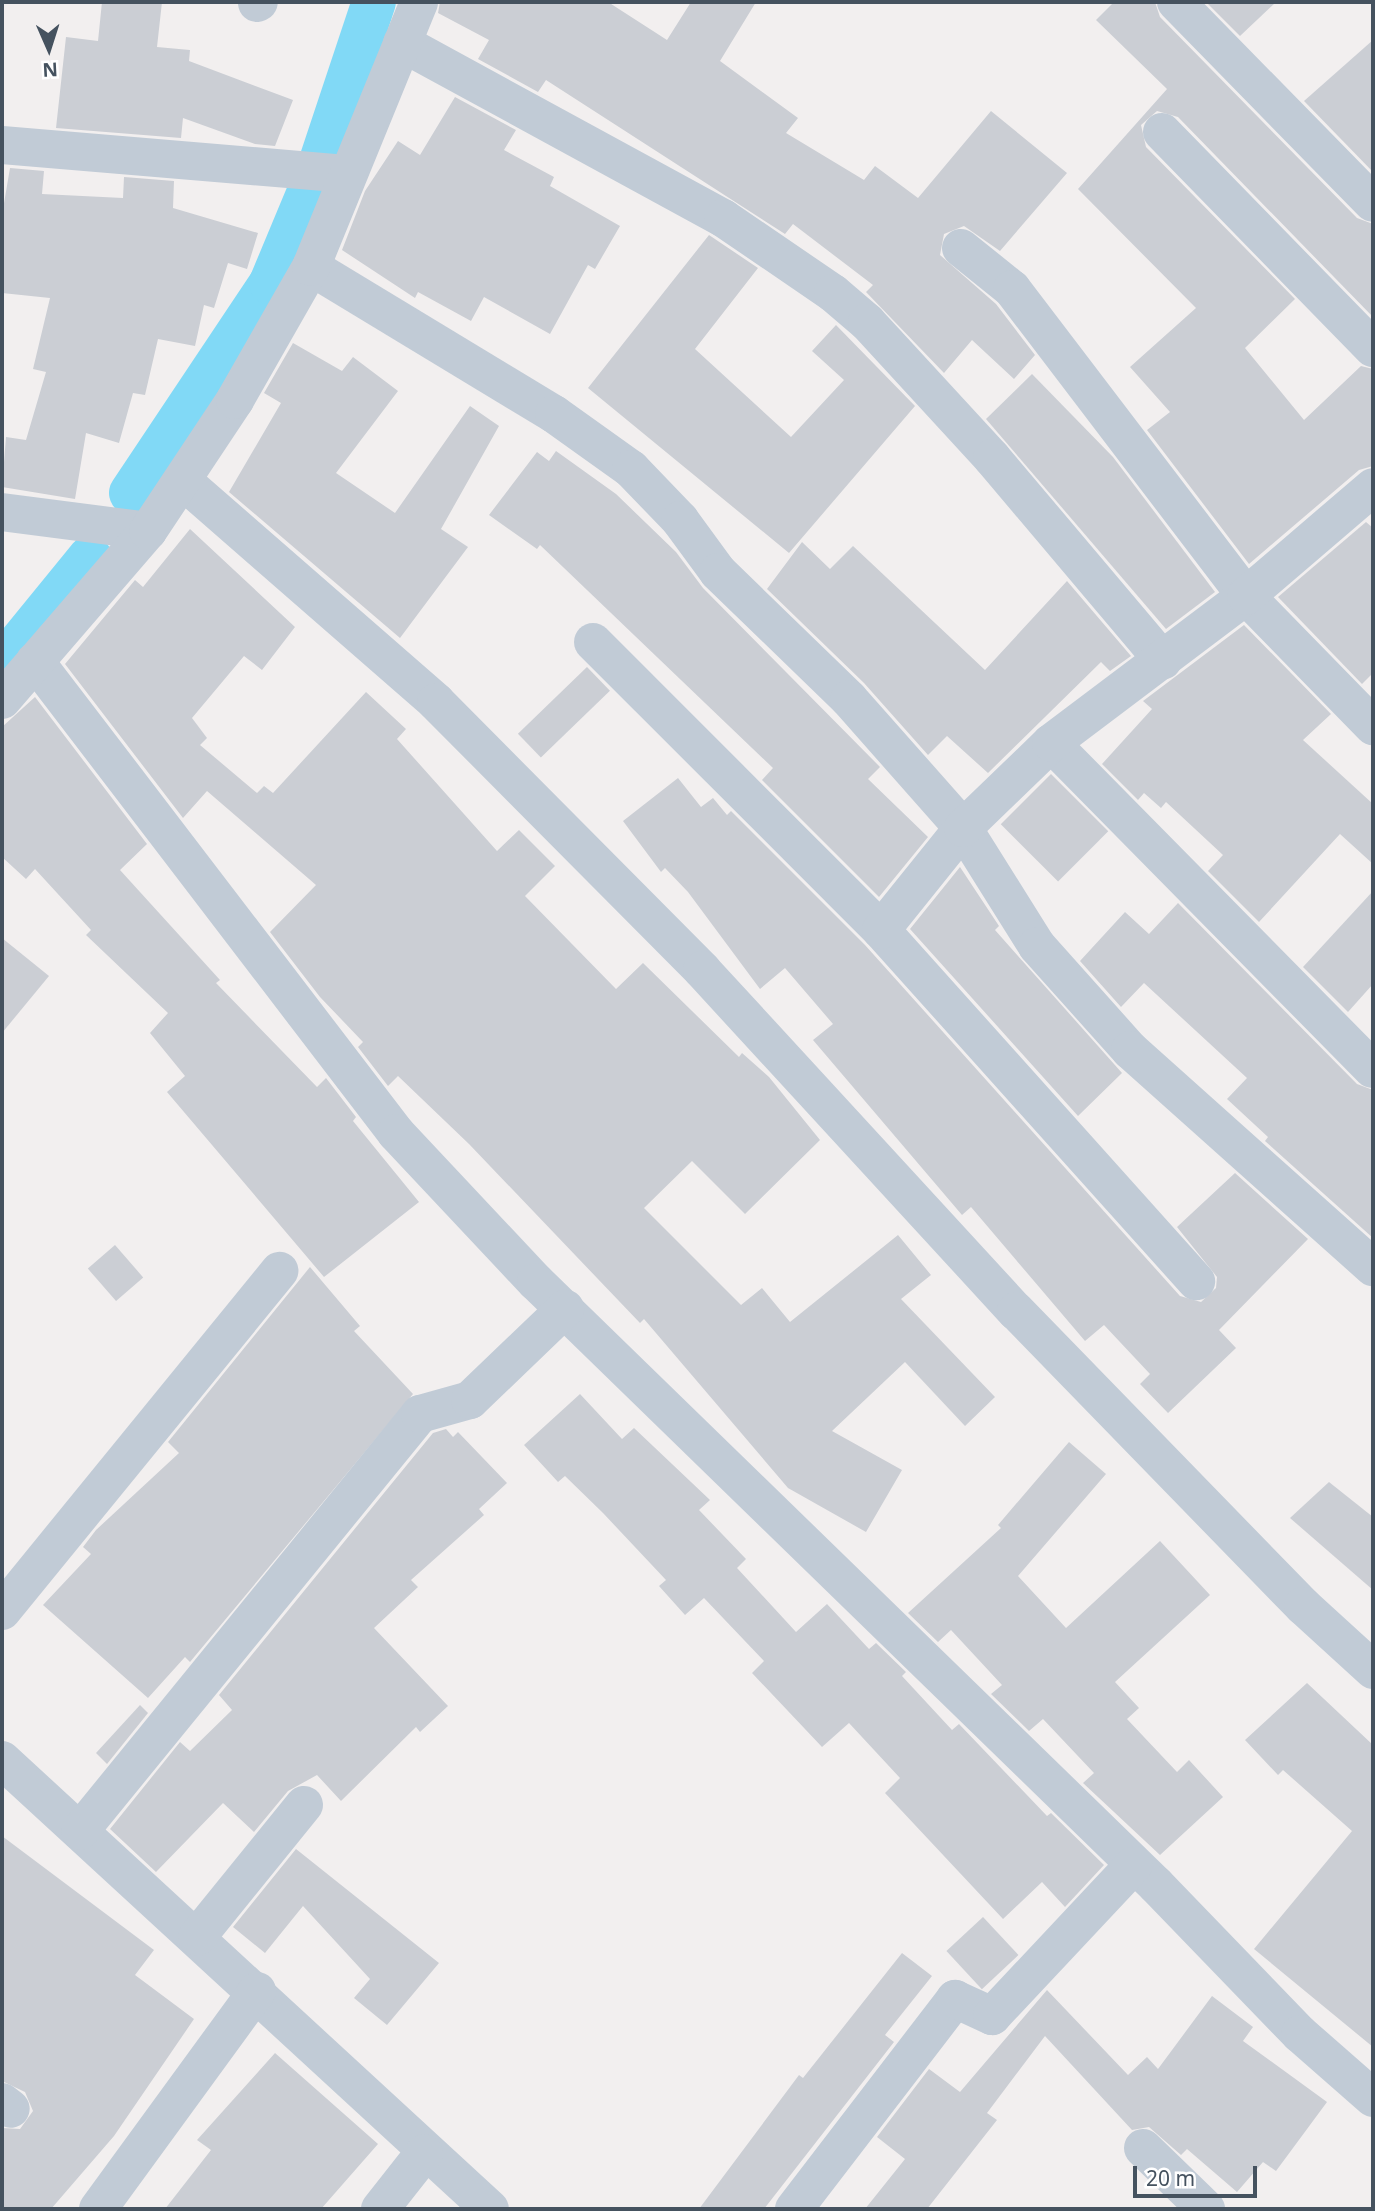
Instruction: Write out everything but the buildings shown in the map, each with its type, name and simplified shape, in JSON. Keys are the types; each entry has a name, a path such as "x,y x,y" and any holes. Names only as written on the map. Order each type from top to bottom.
{"street":[{"path":"2,701 148,531 183,481 311,267 346,174 419,2"},
{"path":"1176,2 1373,203"},
{"path":"402,43 723,218 833,293 867,322 992,458 1163,660"},
{"path":"1162,132 1373,348"},
{"path":"2,145 294,172 346,174"},
{"path":"961,248 1012,289 1040,322 1246,596 1373,726"},
{"path":"311,267 554,414 631,469 660,497 718,572 849,699 963,828 1037,946 1130,1050 1373,1267"},
{"path":"183,481 436,702 702,970 1035,1330 1303,1606 1373,1670"},
{"path":"881,930 963,828 1052,743 1246,596 1373,487"},
{"path":"2,512 148,531"},
{"path":"593,642 881,930 1196,1280"},
{"path":"35,661 396,1133 565,1309 1135,1865 1300,2034 1373,2098"},
{"path":"1052,743 1373,1069"},
{"path":"2,1611 279,1271"},
{"path":"80,1831 420,1415 470,1400 565,1309"},
{"path":"2,1760 257,1991 424,2153 491,2209"},
{"path":"197,1937 304,1805"},
{"path":"794,2209 955,1999 992,2016 1135,1865"},
{"path":"99,2209 257,1991"},
{"path":"1143,2148 1206,2209"},
{"path":"380,2209 424,2153"}],"waterway":[{"path":"131,493 271,283 318,170 374,2"},
{"path":"2,665 90,557"}]}
